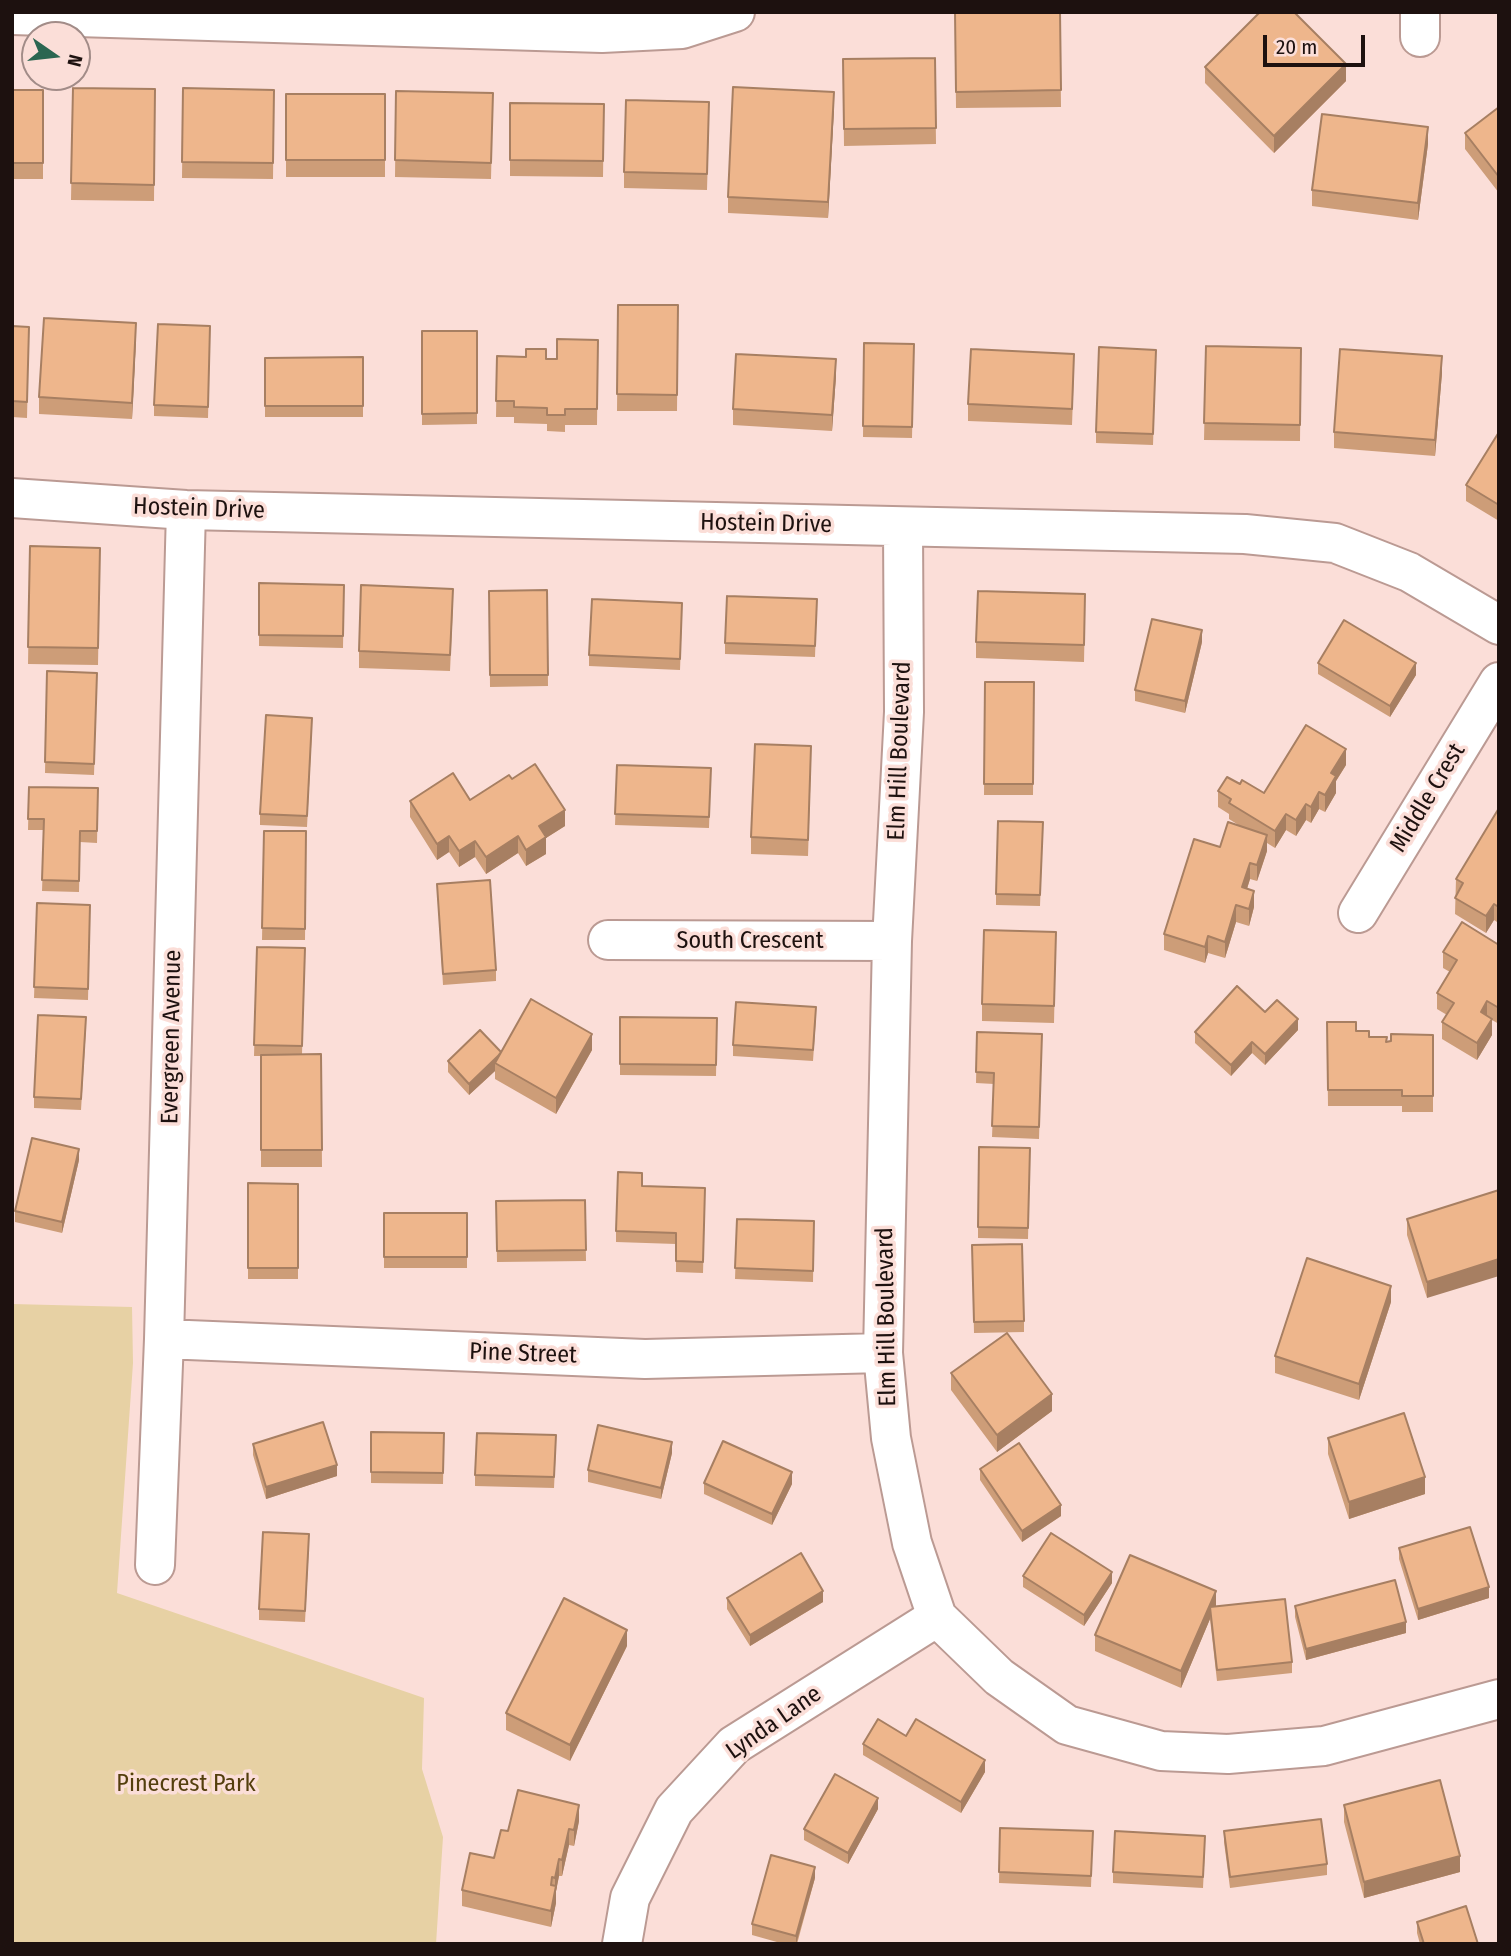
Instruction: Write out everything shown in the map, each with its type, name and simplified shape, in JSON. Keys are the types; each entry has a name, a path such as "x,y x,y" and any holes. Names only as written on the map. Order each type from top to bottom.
{"street":[{"path":"12,15 602,33 682,29 735,12"},
{"name":"Hostein Drive","path":"12,498 186,510 1245,534 1335,542 1409,572 1499,625"},
{"name":"Evergreen Avenue","path":"155,1564 164,1339 186,510"},
{"name":"Elm Hill Boulevard","path":"903,527 905,712 892,942 883,1353 891,1438 909,1530 937,1616 999,1677 1067,1725 1161,1751 1228,1754 1324,1746 1498,1702"},
{"name":"Middle Crest","path":"1358,913 1499,682"},
{"name":"South Crescent","path":"608,940 892,942"},
{"name":"Pine Street","path":"164,1339 645,1359 883,1353"},
{"name":"Lynda Lane","path":"622,1944 630,1898 674,1810 734,1745 937,1616"}],"green space":[{"name":"Pinecrest Park","path":"12,1304 132,1307 133,1363 117,1593 424,1698 422,1769 443,1837 436,1944 12,1944"}],"building":[{"path":"955,12 1060,12 1061,90 956,92"},
{"path":"1260,12 1294,12 1346,64 1274,136 1205,67"},
{"path":"935,58 936,128 844,129 843,59"},
{"path":"733,87 834,92 828,202 728,197"},
{"path":"91,88 155,89 154,185 71,183 73,91 91,91"},
{"path":"183,88 274,90 273,163 182,162"},
{"path":"12,90 43,91 43,163 12,163"},
{"path":"396,91 493,93 491,163 395,160"},
{"path":"286,94 385,94 385,160 286,160"},
{"path":"626,100 709,102 707,174 624,172"},
{"path":"510,103 604,104 603,161 510,160"},
{"path":"1499,107 1499,177 1465,133"},
{"path":"1322,114 1428,127 1418,203 1312,190"},
{"path":"618,305 678,305 677,395 617,394"},
{"path":"44,318 136,323 132,403 39,397"},
{"path":"158,324 210,326 208,407 154,405"},
{"path":"12,326 29,327 27,402 12,401"},
{"path":"422,331 477,331 477,413 422,414"},
{"path":"557,339 598,340 597,409 565,409 565,415 547,415 547,408 514,407 514,401 496,401 497,356 526,357 526,349 546,349 546,359 557,359"},
{"path":"864,343 914,344 912,427 863,426"},
{"path":"1206,346 1301,348 1300,425 1204,423"},
{"path":"1099,347 1156,350 1153,434 1096,432"},
{"path":"971,349 1074,354 1072,409 968,404"},
{"path":"1340,349 1442,356 1435,440 1334,432"},
{"path":"736,354 836,359 832,415 733,409"},
{"path":"363,357 363,406 265,406 265,358"},
{"path":"1499,432 1499,505 1466,485"},
{"path":"30,546 100,548 98,648 28,647"},
{"path":"259,583 344,585 343,636 259,635"},
{"path":"361,585 453,589 450,655 359,651"},
{"path":"547,590 548,675 490,675 489,591"},
{"path":"978,591 1085,594 1084,645 976,642"},
{"path":"727,596 817,599 815,646 725,643"},
{"path":"592,599 682,603 680,659 589,655"},
{"path":"1152,619 1202,630 1185,701 1135,690"},
{"path":"1344,620 1416,663 1390,706 1318,663"},
{"path":"47,671 97,673 94,764 45,762"},
{"path":"985,682 1034,682 1033,784 984,784"},
{"path":"266,715 312,718 307,816 260,814"},
{"path":"1306,725 1346,749 1331,773 1336,776 1325,795 1319,792 1311,807 1306,804 1296,820 1286,814 1275,831 1229,803 1231,799 1218,791 1227,777 1240,784 1242,780 1264,793"},
{"path":"755,744 811,746 808,840 751,837"},
{"path":"535,764 565,810 539,826 546,837 526,850 518,836 486,857 475,841 459,851 449,836 437,844 410,801 453,773 470,800 509,775 512,779"},
{"path":"617,765 711,768 709,817 615,814"},
{"path":"29,787 98,788 97,831 80,831 79,881 42,880 44,819 28,819"},
{"path":"1499,808 1499,903 1497,906 1494,904 1486,916 1455,898 1463,883 1456,879"},
{"path":"998,821 1043,822 1040,895 996,894"},
{"path":"1228,822 1267,835 1257,865 1250,863 1242,887 1254,891 1249,909 1236,905 1225,942 1208,936 1205,947 1164,934 1194,839 1220,847"},
{"path":"264,831 306,831 305,929 262,928"},
{"path":"490,880 496,970 443,974 437,884"},
{"path":"37,903 90,905 88,989 34,987"},
{"path":"1462,922 1499,945 1499,1008 1487,1001 1481,1012 1492,1019 1477,1043 1442,1022 1454,1003 1437,993 1457,960 1443,952"},
{"path":"984,930 1056,932 1054,1006 982,1004"},
{"path":"257,947 305,948 302,1046 254,1045"},
{"path":"1237,986 1265,1012 1277,1000 1298,1019 1265,1054 1252,1042 1231,1065 1195,1032"},
{"path":"531,999 592,1034 556,1098 495,1063"},
{"path":"736,1002 816,1007 813,1050 733,1045"},
{"path":"38,1015 86,1017 81,1099 34,1097"},
{"path":"620,1017 717,1018 716,1065 620,1064"},
{"path":"1327,1022 1356,1022 1356,1031 1369,1031 1369,1037 1387,1037 1386,1042 1391,1041 1391,1034 1433,1035 1433,1096 1402,1096 1402,1090 1328,1090"},
{"path":"480,1030 501,1052 469,1084 448,1061"},
{"path":"977,1032 1042,1034 1039,1127 992,1126 994,1073 976,1072"},
{"path":"321,1054 322,1150 261,1150 261,1055"},
{"path":"32,1138 79,1149 62,1222 15,1211"},
{"path":"979,1147 1030,1148 1028,1228 978,1227"},
{"path":"618,1172 642,1173 642,1186 705,1188 703,1262 676,1261 676,1233 616,1231"},
{"path":"248,1183 298,1184 298,1268 248,1268"},
{"path":"1499,1190 1499,1259 1427,1282 1407,1219"},
{"path":"585,1200 586,1250 497,1251 496,1201"},
{"path":"384,1213 467,1213 467,1257 384,1257"},
{"path":"737,1219 814,1221 813,1271 735,1268"},
{"path":"1022,1244 1024,1321 974,1322 972,1245"},
{"path":"1307,1258 1391,1286 1359,1384 1275,1356"},
{"path":"1007,1333 1052,1394 997,1435 951,1373"},
{"path":"1404,1413 1425,1477 1349,1502 1328,1438"},
{"path":"323,1422 337,1465 266,1487 253,1444"},
{"path":"598,1425 672,1442 661,1488 588,1470"},
{"path":"371,1432 444,1433 443,1473 371,1472"},
{"path":"477,1433 556,1435 554,1477 475,1475"},
{"path":"723,1441 792,1472 772,1514 704,1483"},
{"path":"1019,1443 1061,1505 1022,1531 980,1469"},
{"path":"1470,1527 1489,1587 1418,1609 1399,1548"},
{"path":"263,1532 309,1534 305,1611 259,1609"},
{"path":"1051,1533 1112,1572 1084,1615 1023,1576"},
{"path":"801,1553 823,1591 750,1635 727,1598"},
{"path":"1130,1555 1216,1591 1181,1671 1095,1635"},
{"path":"1395,1580 1406,1622 1306,1649 1295,1606"},
{"path":"564,1598 627,1630 570,1745 506,1713"},
{"path":"1285,1599 1292,1662 1217,1670 1210,1607"},
{"path":"878,1719 906,1736 916,1719 985,1760 961,1802 863,1744"},
{"path":"835,1774 878,1798 848,1853 804,1829"},
{"path":"1440,1780 1460,1856 1364,1882 1344,1805"},
{"path":"518,1790 579,1805 574,1830 569,1829 562,1860 559,1859 555,1878 552,1877 551,1885 556,1886 551,1911 462,1890 470,1853 494,1858 501,1830 508,1831"},
{"path":"1321,1819 1327,1864 1230,1877 1224,1831"},
{"path":"1000,1828 1093,1831 1091,1876 999,1872"},
{"path":"1115,1831 1205,1836 1203,1877 1113,1872"},
{"path":"771,1855 815,1867 796,1936 752,1924"},
{"path":"1466,1906 1478,1944 1424,1944 1417,1922"}]}
